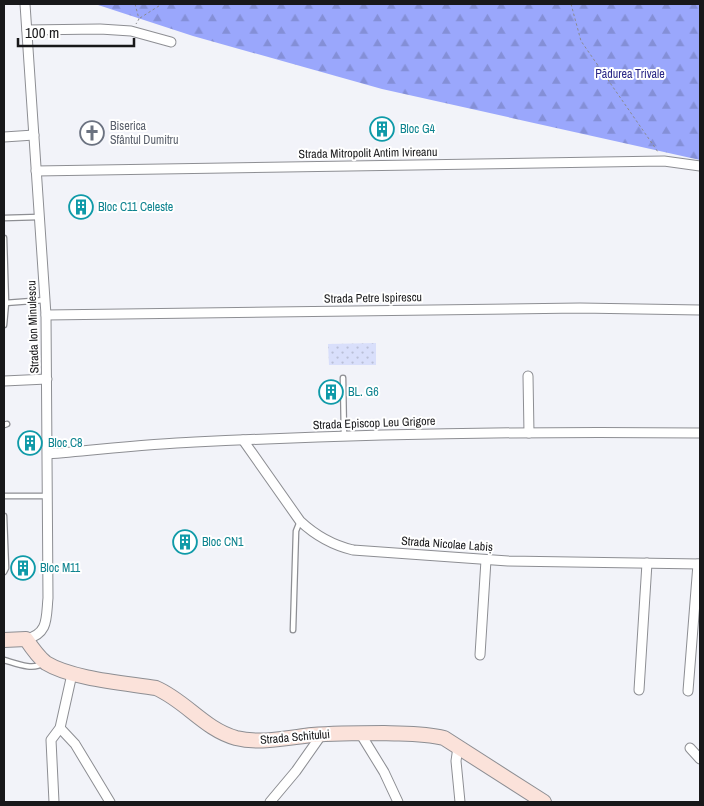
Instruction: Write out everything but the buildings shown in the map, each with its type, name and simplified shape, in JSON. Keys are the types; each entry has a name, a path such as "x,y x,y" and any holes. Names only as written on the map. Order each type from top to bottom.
{"main road":[{"path":"4,640 26,639"},
{"name":"Strada Schitului","path":"26,639 45,662 72,674 156,688 169,694 221,733 256,741 322,734 428,734 444,738 544,802"}],"street":[{"name":"Strada Ion Minulescu","path":"25,4 46,315 48,454 48,598 46,619 42,631 35,637 26,639"},
{"path":"27,30 91,29 130,31 171,42"},
{"path":"4,137 34,135"},
{"name":"Strada Mitropolit Antim Ivireanu","path":"36,171 664,161 700,166"},
{"name":"Strada Petre Ispirescu","path":"46,315 580,308 700,310"},
{"path":"528,376 529,433"},
{"path":"4,381 47,378"},
{"name":"Strada Episcop Leu Grigore","path":"48,454 121,447 344,436 700,433"},
{"name":"Strada Nicolae Labiș","path":"243,440 300,521 312,532 328,542 353,550 486,560 699,564"},
{"path":"480,656 486,560"},
{"path":"639,690 647,563"},
{"path":"688,691 699,564"},
{"path":"54,802 51,740 60,728 72,674"},
{"path":"60,728 75,744 110,802"},
{"path":"360,733 384,772 398,802"},
{"path":"270,802 296,771 322,734"},
{"path":"458,747 456,761 460,802"},
{"path":"690,748 700,759"}],"lane":[{"path":"4,218 39,217"},
{"path":"4,238 4,325"},
{"path":"5,303 45,300"},
{"path":"342,378 344,436"},
{"path":"4,496 48,496"},
{"path":"4,516 6,568 4,572"},
{"path":"293,630 296,531 300,521"},
{"path":"4,660 32,667 40,666 45,662"}],"path":[{"path":"135,4 139,18"},
{"path":"130,31 139,18 162,4"},
{"path":"571,4 580,41 664,161"}],"shaded area":[{"path":"376,343 376,365 329,365 328,344"}],"green space":[{"name":"Pădurea Trivale","path":"95,4 700,4 700,160 382,89 193,36"}],"place":[{"name":"Bloc G4","path":"382,129"},
{"name":"Biserica Sfântul Dumitru","path":"92,133"},
{"name":"Bloc C11 Celeste","path":"81,207"},
{"name":"BL. G6","path":"331,392"},
{"name":"Bloc C8","path":"30,443"},
{"name":"Bloc CN1","path":"185,542"},
{"name":"Bloc M11","path":"23,568"}]}
